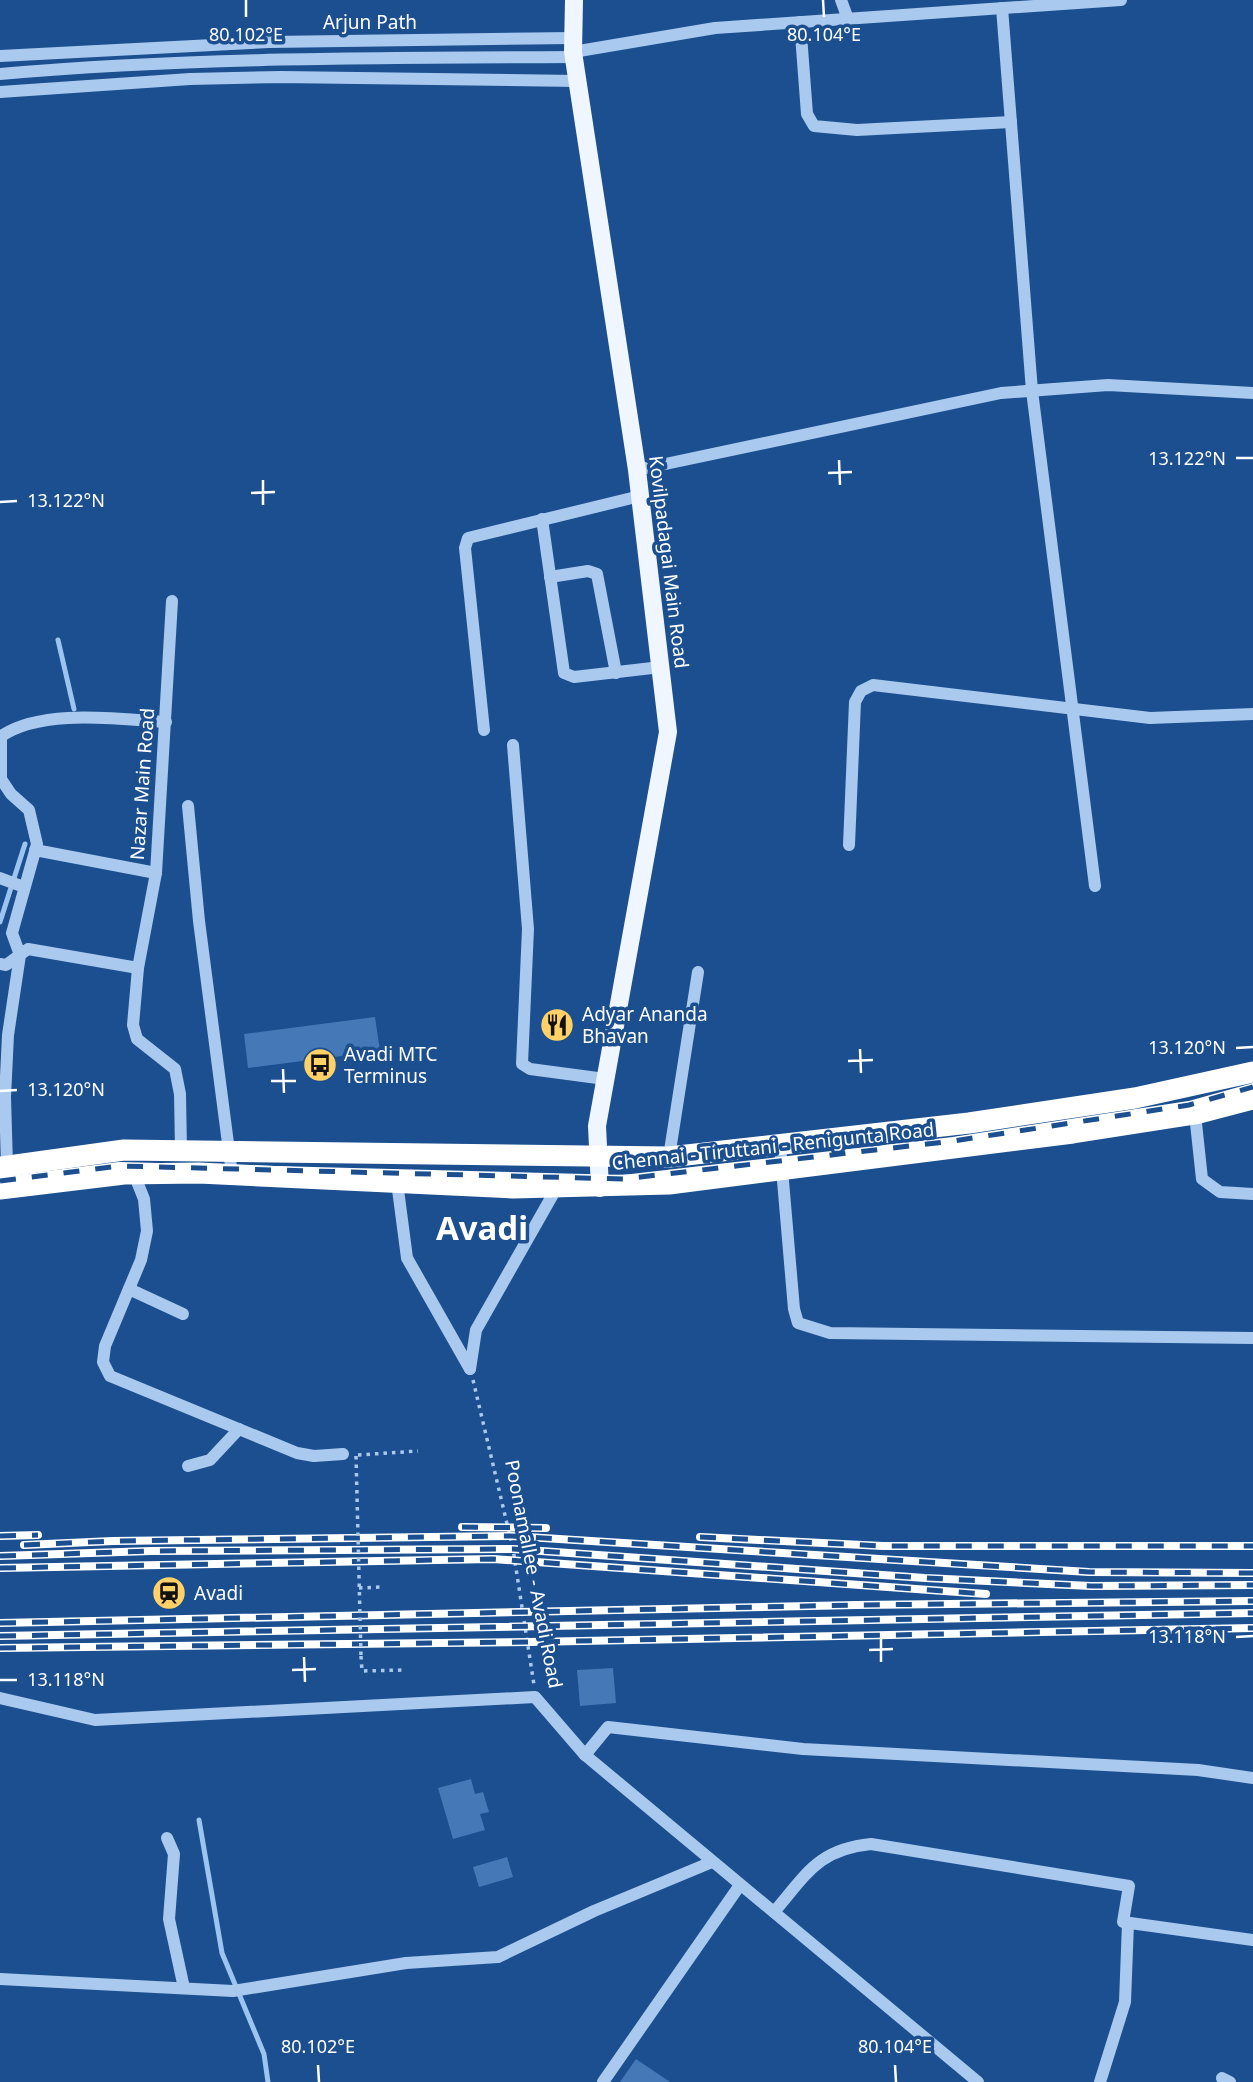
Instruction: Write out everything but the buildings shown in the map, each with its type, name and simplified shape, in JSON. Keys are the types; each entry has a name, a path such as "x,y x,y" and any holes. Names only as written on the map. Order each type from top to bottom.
{"highway":[{"name":"Chennai - Tiruttani - Renigunta Road","path":"4,1167 124,1150 669,1157 968,1123 1135,1098 1253,1072"},
{"name":"Chennai - Tiruttani - Renigunta Road","path":"0,1189 134,1174 232,1174 556,1189 669,1184 953,1150 1195,1114 1253,1098"}],"main road":[{"name":"Kovilpadagai Main Road","path":"574,0 573,49 577,81 637,470 668,732 597,1126 600,1188"}],"street":[{"path":"841,0 848,19"},
{"path":"0,75 92,66 573,49 715,28 1121,0"},
{"path":"1002,8 1032,391 1095,886"},
{"path":"800,22 807,114 814,125 857,130 1011,122"},
{"name":"Arjun Path","path":"0,57 269,42 573,49"},
{"path":"0,92 190,79 281,77 577,81"},
{"path":"637,470 1001,393 1108,385 1253,393"},
{"path":"484,730 466,543 473,536 640,496"},
{"path":"542,519 564,673 573,677 661,667"},
{"path":"550,577 588,571 597,575 615,673"},
{"name":"Nazar Main Road","path":"172,601 156,873 138,968 133,1025 137,1039 174,1069 180,1094 181,1150"},
{"path":"849,845 855,702 861,691 873,685 911,687 1150,718 1253,714"},
{"path":"4,1167 6,1015 24,952 12,933 20,886 35,850 34,824 29,810 5,787 1,779 0,737 16,725 85,717 166,722"},
{"path":"513,745 528,929 522,1064 530,1069 606,1079"},
{"path":"188,806 199,921 232,1174"},
{"path":"35,850 156,873"},
{"path":"0,878 20,886"},
{"path":"0,964 6,965 24,952 138,968"},
{"path":"669,1157 698,972"},
{"path":"1195,1114 1202,1178 1220,1192 1253,1194"},
{"path":"780,1146 794,1309 798,1323 810,1328 830,1333 1253,1338"},
{"path":"134,1174 144,1199 147,1231 141,1260 103,1355 104,1368 110,1376 298,1453 314,1456 350,1455"},
{"path":"397,1182 407,1258 470,1369"},
{"path":"470,1369 477,1330 556,1189"},
{"path":"129,1289 183,1314"},
{"path":"188,1466 210,1460 239,1429"},
{"path":"0,1698 95,1720 535,1697"},
{"name":"Poonamallee - Avadi Road","path":"535,1697 586,1755 978,2082"},
{"path":"586,1755 608,1727 803,1749 1198,1770 1253,1778"},
{"path":"167,1838 174,1854 169,1919 184,1988"},
{"path":"774,1912 818,1862 839,1849 871,1844 1129,1886 1123,1922 1253,1940"},
{"path":"0,1979 233,1991 406,1963 498,1957 594,1911 712,1861"},
{"path":"603,2082 740,1885"},
{"path":"1100,2082 1125,2002 1128,1923"}],"path":[{"name":"Poonamallee - Avadi Road","path":"470,1369 513,1549 535,1697"},
{"path":"404,1670 362,1671 350,1455 418,1451"},
{"path":"359,1588 382,1587"}],"waterway":[{"path":"58,640 74,709"},
{"path":"0,922 25,844"},
{"path":"199,1820 222,1953 264,2054 268,2082"}],"railway":[{"path":"0,1181 119,1166 623,1179 953,1141 1189,1105 1253,1087"},
{"path":"462,1527 546,1528"},
{"path":"0,1536 38,1535"},
{"path":"24,1545 113,1541 511,1536 1089,1572 1253,1573"},
{"path":"700,1537 883,1546 1253,1546"},
{"path":"0,1556 151,1551 513,1549 925,1578 1091,1586 1253,1585"},
{"path":"0,1568 493,1559 986,1594"},
{"path":"0,1623 857,1605 1253,1601"},
{"path":"0,1636 1253,1613"},
{"path":"0,1648 529,1642 1253,1628"}],"place":[{"name":"Adyar Ananda Bhavan","path":"557,1025"},
{"name":"Avadi MTC Terminus","path":"320,1065"},
{"name":"Avadi","path":"169,1593"}],"district":[{"name":"Avadi","path":"482,1227"}]}
